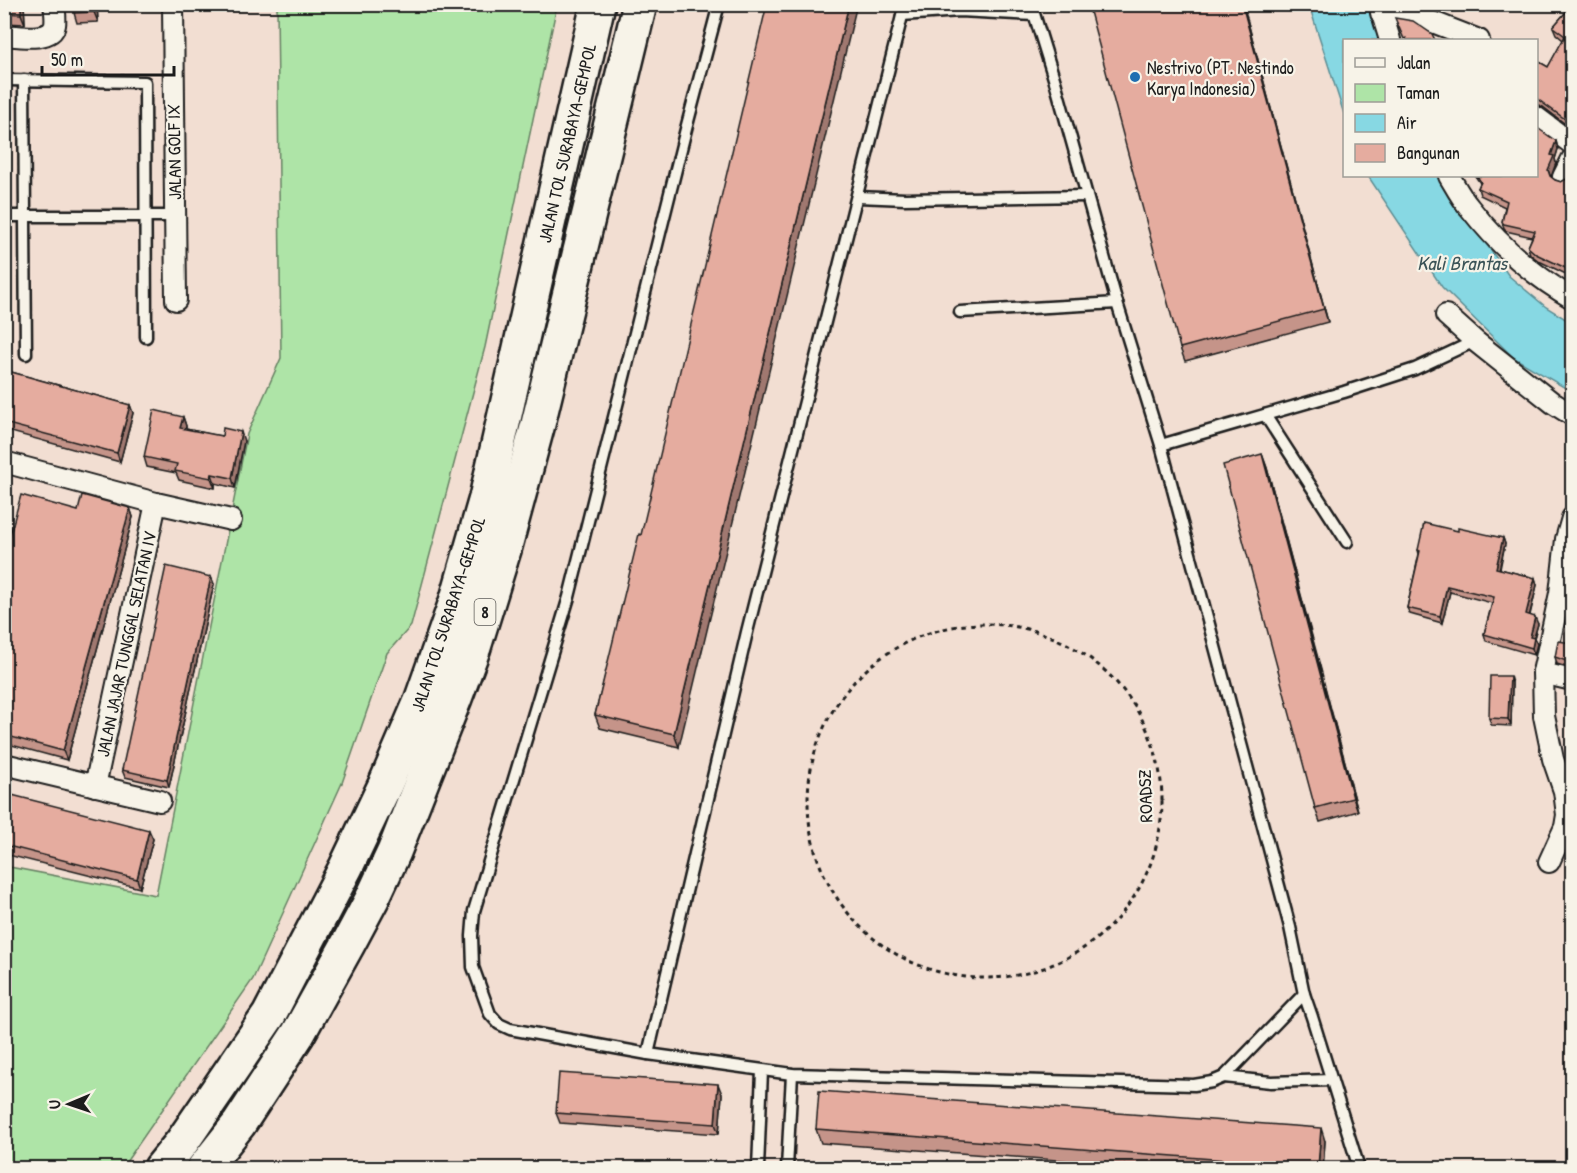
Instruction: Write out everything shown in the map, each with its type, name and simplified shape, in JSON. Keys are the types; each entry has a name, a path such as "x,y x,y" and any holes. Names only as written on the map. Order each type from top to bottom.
{"highway":[{"name":"JALAN TOL SURABAYA–GEMPOL","path":"161,1168 183,1142 269,1015 351,857 421,701 457,599 486,498 598,4"},
{"name":"JALAN TOL SURABAYA–GEMPOL","path":"204,1168 239,1124 298,1034 348,944 394,852 455,698 474,647 504,550 538,424 640,4"}],"street":[{"path":"4,35 31,37 52,32 55,26 54,4"},
{"name":"JALAN GOLF IX","path":"173,4 176,300"},
{"path":"1389,39 1380,9 1410,9 1477,39"},
{"path":"1538,118 1572,144"},
{"path":"1563,177 1572,159"},
{"path":"1450,177 1467,206 1506,249 1551,285 1572,298"},
{"path":"1446,315 1553,403 1572,415"},
{"path":"4,462 231,520"},
{"name":"JALAN JAJAR TUNGGAL SELATAN IV","path":"95,786 156,502"},
{"path":"1549,862 1567,815 1564,790 1553,759 1544,716 1543,672 1566,593 1572,518"},
{"path":"1543,672 1572,680"},
{"path":"4,764 159,801"}],"lane":[{"path":"719,4 569,597 474,911 472,936 474,967 490,1014 499,1024 510,1029 648,1054 762,1071 792,1074 1194,1085 1224,1077 1304,994"},
{"path":"648,1054 747,632 904,10 1032,10 1056,85 1117,303 1161,445 1290,927 1304,994 1359,1168"},
{"path":"4,80 145,82 146,337"},
{"path":"24,80 26,354"},
{"path":"858,197 906,199 1087,196"},
{"path":"4,216 175,216"},
{"path":"960,312 1117,303"},
{"path":"1161,445 1415,369 1476,341"},
{"path":"1265,415 1347,542"},
{"path":"758,1168 762,1071"},
{"path":"787,1168 792,1074"},
{"path":"1224,1077 1271,1082 1331,1080"}],"path":[{"name":"ROADSZ","path":"977,624 1012,626 1046,634 1077,650 1105,671 1128,697 1146,728 1157,761 1162,796 1159,831 1150,865 1135,896 1113,924 1087,947 1056,964 1023,975 988,979 953,976 920,967 889,951 862,929 840,903 824,874 813,841 808,808 811,774 819,741 833,710 854,682 879,659 909,641 942,629 977,624"}],"green space":[{"path":"277,5 557,5 485,347 411,626 387,653 342,783 253,979 122,1168 5,1168 4,866 156,895 247,434 281,358"},
{"path":"5,231 9,231 10,315 5,315"}],"water":[{"path":"1309,5 1375,5 1385,39 1343,39 1343,111"},
{"name":"Kali Brantas","path":"1369,177 1439,177 1509,276 1546,307 1572,323 1572,392 1513,357 1442,287"}],"building":[{"path":"4,4 21,4 21,14 4,13"},
{"path":"73,4 94,4 94,12 74,13"},
{"path":"767,4 849,4 674,734 595,715 639,534 641,535"},
{"path":"1088,4 1242,4 1324,309 1180,348"},
{"path":"1572,5 1572,124 1538,99 1538,61 1548,67 1565,36 1553,27"},
{"path":"1395,18 1413,21 1432,34 1434,39 1406,38 1404,39"},
{"path":"1538,128 1556,141 1551,155 1554,156 1548,170 1550,176 1561,182 1567,179 1572,171 1572,271 1536,254 1528,247 1535,231 1504,224 1502,222 1507,201 1478,188 1481,182 1478,177 1538,177"},
{"path":"4,370 130,405 117,453 4,423"},
{"path":"154,410 183,417 180,428 222,436 223,428 241,432 232,478 212,474 211,478 175,471 177,464 144,457"},
{"path":"1262,454 1353,798 1315,808 1223,465"},
{"path":"21,495 78,511 82,495 130,508 63,751 4,735 4,556"},
{"path":"1424,523 1503,538 1496,568 1535,578 1526,614 1535,617 1530,637 1534,638 1532,648 1484,634 1494,597 1447,586 1440,616 1407,608"},
{"path":"1572,553 1572,582 1569,582"},
{"path":"166,566 211,577 167,780 122,770"},
{"path":"1558,641 1572,643 1572,663 1555,657"},
{"path":"1490,676 1510,676 1508,719 1489,718"},
{"path":"4,793 149,830 137,879 4,845"},
{"path":"559,1073 718,1084 715,1124 556,1113"},
{"path":"819,1091 1321,1128 1318,1167 816,1129"}],"place":[{"name":"Nestrivo (PT. Nestindo Karya Indonesia)","path":"1135,77"}]}
